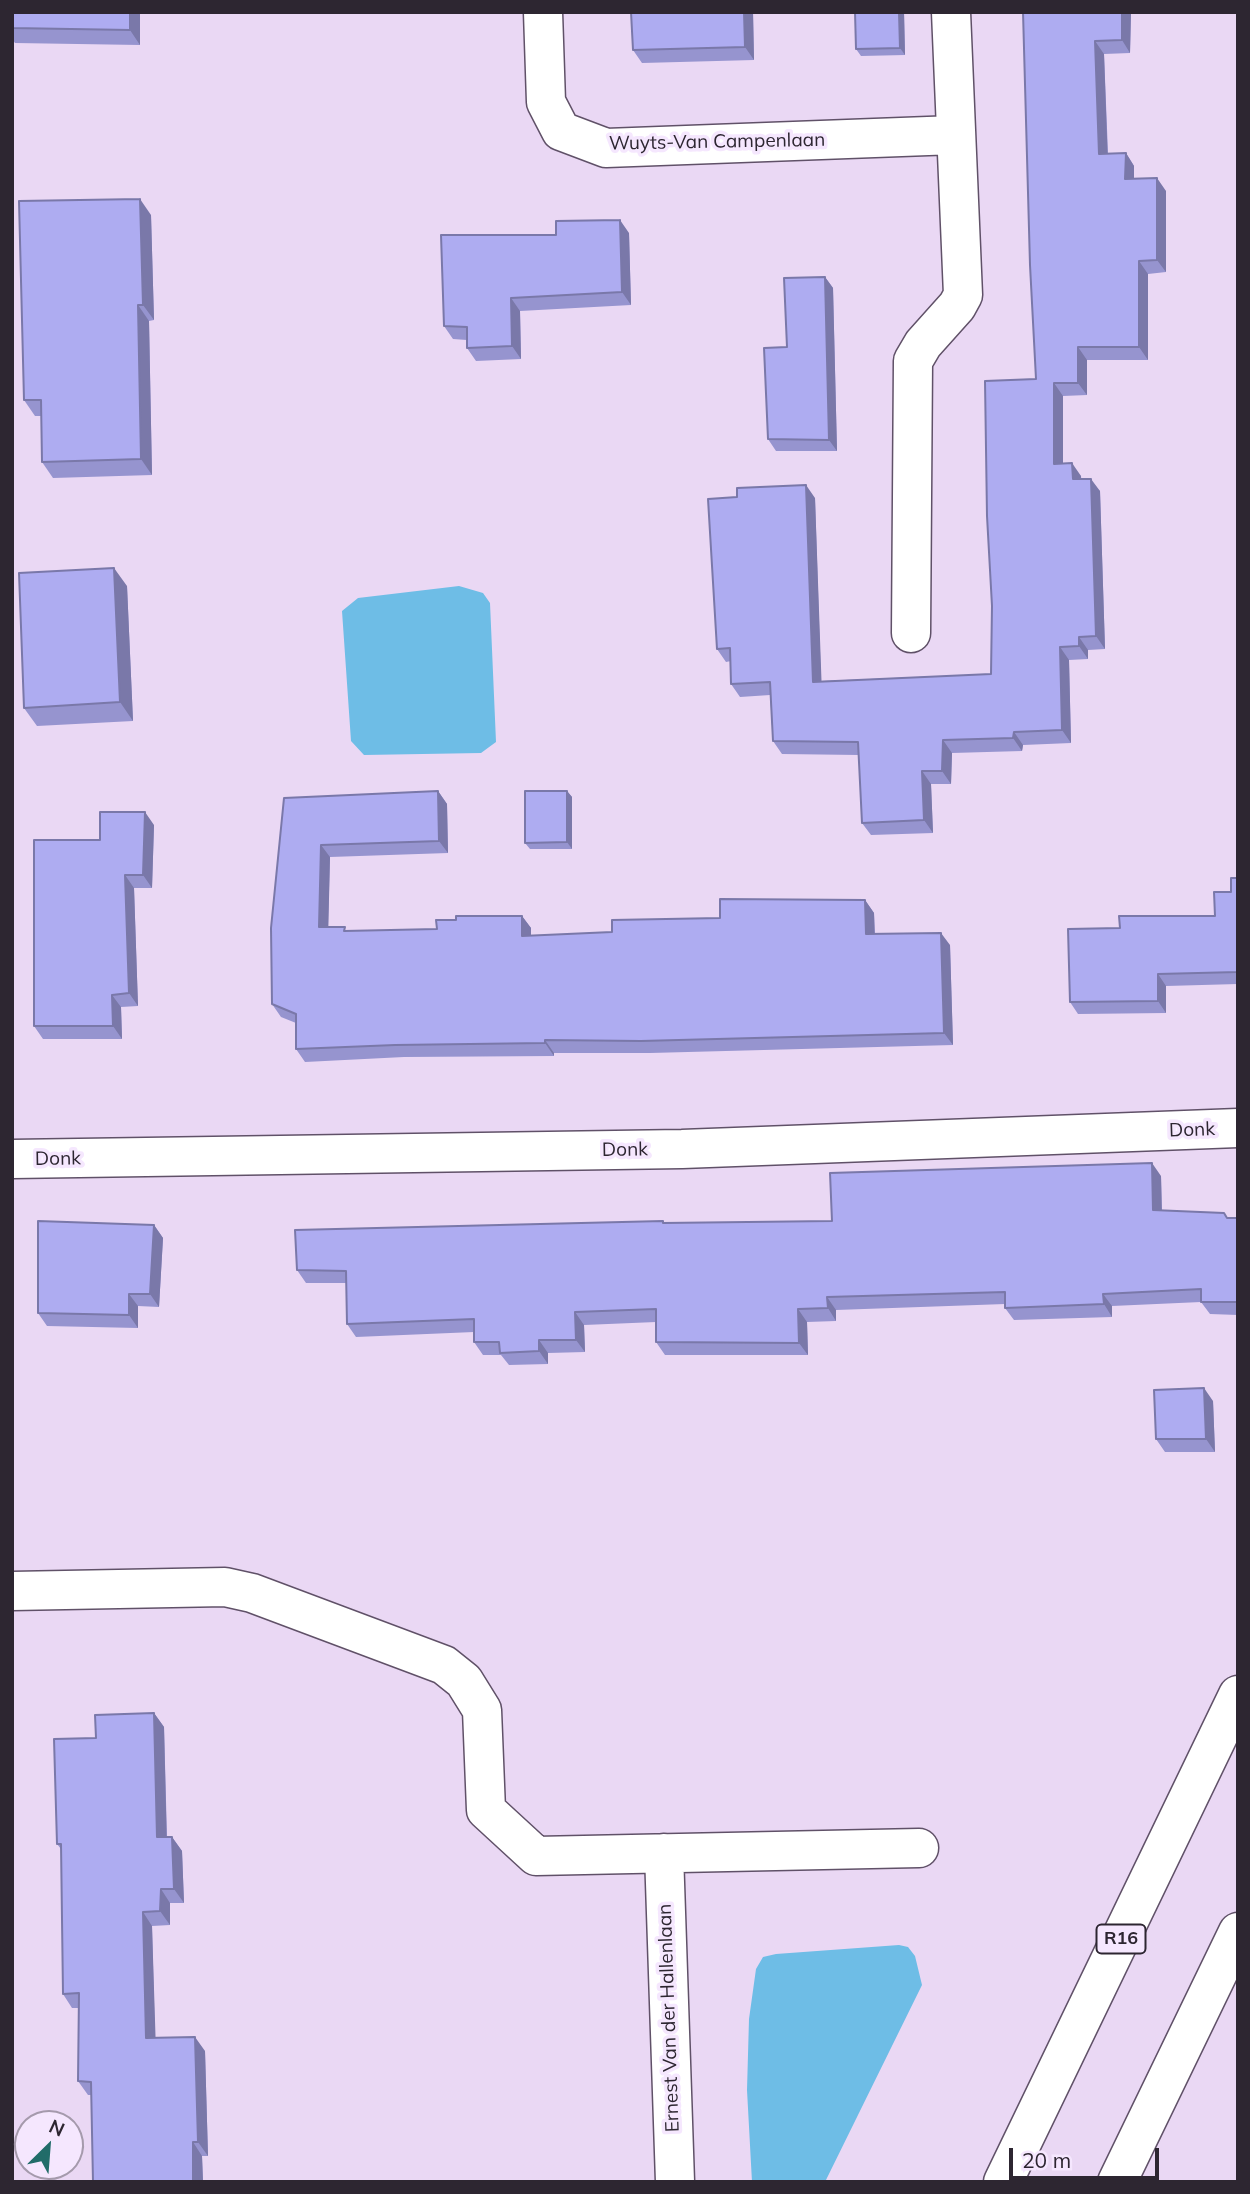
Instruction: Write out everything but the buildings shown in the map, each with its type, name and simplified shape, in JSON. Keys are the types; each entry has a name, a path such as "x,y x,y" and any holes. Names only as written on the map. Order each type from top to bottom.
{"main road":[{"name":"Wuyts-Van Campenlaan","path":"543,12 546,102 561,131 606,148 955,135"},
{"path":"911,633 913,361 923,344 957,306 962,295 951,12"},
{"name":"Donk","path":"12,1159 682,1149 1238,1128"},
{"path":"12,1591 225,1587 253,1593 444,1665 464,1681 482,1710 486,1810 536,1856 919,1848"},
{"name":"R16","path":"1003,2182 1238,1695"},
{"name":"Ernest Van der Hallenlaan","path":"664,1853 675,2182"},
{"path":"1117,2182 1238,1932"}],"water":[{"path":"459,586 483,593 490,603 496,742 481,753 364,755 351,741 342,611 358,598"},
{"path":"899,1945 908,1947 915,1956 922,1985 825,2182 752,2182 747,2090 749,2019 756,1969 763,1957"}]}
